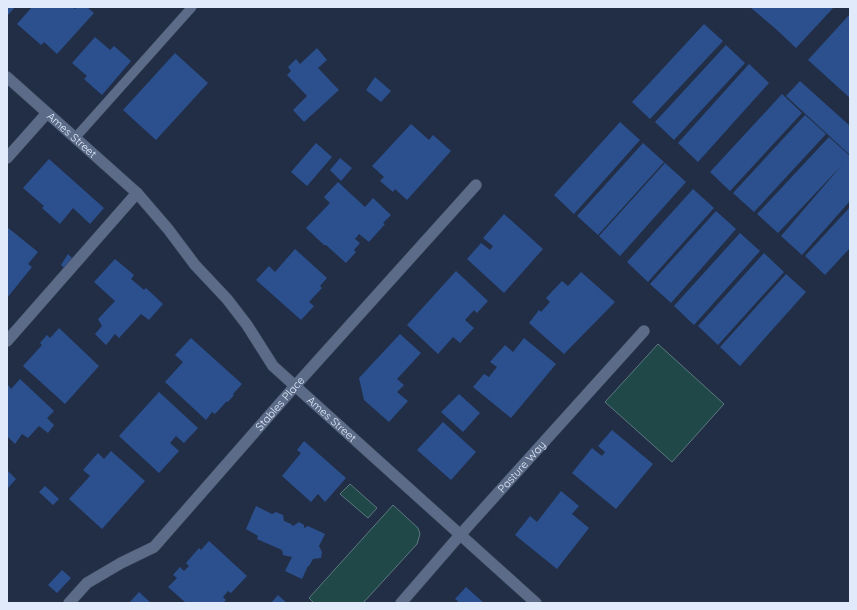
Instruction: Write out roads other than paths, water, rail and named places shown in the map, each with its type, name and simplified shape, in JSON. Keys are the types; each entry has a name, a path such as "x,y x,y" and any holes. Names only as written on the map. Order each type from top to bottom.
{"street":[{"name":"Ames Street","path":"7,77 137,193 168,229 195,265 227,299 247,325 273,366 536,603"},
{"path":"7,158 47,113"},
{"name":"Stables Place","path":"69,603 87,584 121,563 154,547 295,386 476,185"},
{"path":"7,341 137,193"},
{"name":"Pasture Way","path":"401,603 460,535 644,331"}],"lane":[{"path":"75,138 192,7"}]}
